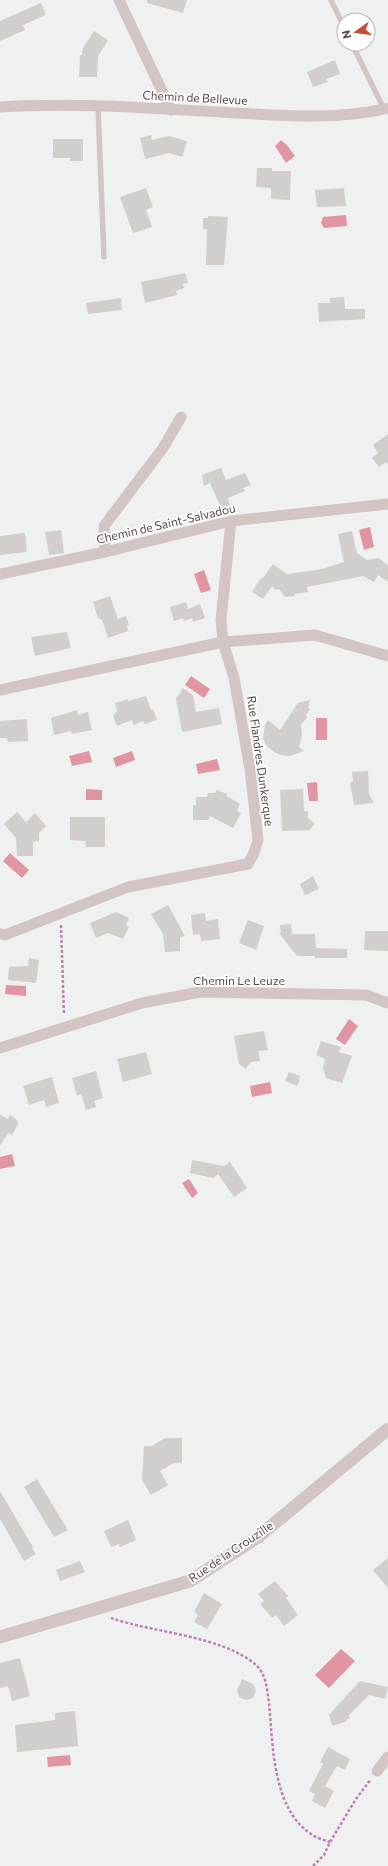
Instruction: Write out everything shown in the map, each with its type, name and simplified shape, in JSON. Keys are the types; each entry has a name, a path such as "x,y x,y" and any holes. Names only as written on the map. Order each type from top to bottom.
{"street":[{"path":"119,0 171,110"},
{"name":"Chemin de Bellevue","path":"0,107 98,107 319,117 386,109"},
{"path":"105,552 104,526 163,448 181,417"},
{"name":"Chemin de Saint-Salvadou","path":"0,574 105,552 231,520 388,504"},
{"name":"Rue Flandres Dunkerque","path":"0,934 5,935 128,887 248,864 254,853 258,840 250,769 234,678 223,642 221,620 231,520"},
{"path":"0,690 223,642 316,634 388,656"},
{"name":"Chemin Le Leuze","path":"0,1048 142,1003 200,992 366,995 388,1003"},
{"name":"Rue de la Crouzille","path":"0,1637 190,1581 258,1536 388,1429"},
{"path":"377,1771 388,1757"}],"lane":[{"path":"331,0 337,12"},
{"path":"356,52 386,109"},
{"path":"98,107 104,256"}],"path":[{"path":"60,914 65,1028"},
{"path":"100,1607 113,1619 218,1646 256,1665 264,1676 277,1772 288,1808 302,1827 312,1835 330,1842"},
{"path":"313,1866 324,1855 330,1842 356,1799 377,1771"}],"shaded area":[{"path":"281,140 287,145 295,156 286,163 275,146"},
{"path":"346,215 347,226 324,228 321,223 323,217"},
{"path":"370,527 374,547 364,550 359,530"},
{"path":"204,570 211,590 201,593 194,574"},
{"path":"191,676 210,689 204,698 185,685"},
{"path":"316,718 327,718 327,740 316,740"},
{"path":"89,751 92,762 72,766 69,756"},
{"path":"132,751 135,760 116,767 113,758"},
{"path":"217,759 220,770 198,774 196,764"},
{"path":"317,782 318,801 309,801 307,783"},
{"path":"86,789 102,790 102,800 86,800"},
{"path":"10,853 29,870 22,878 3,861"},
{"path":"6,985 26,986 26,996 5,994"},
{"path":"349,1019 358,1026 345,1045 336,1039"},
{"path":"270,1082 272,1093 252,1097 250,1086"},
{"path":"12,1154 15,1166 0,1169 0,1157"},
{"path":"189,1179 198,1193 192,1198 182,1183"},
{"path":"341,1649 355,1661 329,1688 315,1675"},
{"path":"70,1755 71,1765 48,1767 47,1757"}],"building":[{"path":"147,0 187,0 183,13 147,3"},
{"path":"41,3 46,15 23,25 25,30 0,41 0,21"},
{"path":"94,31 108,40 98,56 97,77 79,77 80,55 82,55 83,48"},
{"path":"335,60 340,74 326,79 328,82 313,87 307,72"},
{"path":"151,135 152,140 169,136 187,141 182,157 169,153 145,159 140,138"},
{"path":"53,139 83,139 83,161 70,161 70,158 53,158"},
{"path":"257,168 272,168 272,171 291,171 290,200 271,199 271,188 256,187"},
{"path":"146,188 153,207 146,210 152,227 133,233 120,197"},
{"path":"344,188 346,206 317,207 315,190"},
{"path":"208,216 228,217 224,265 206,265 207,229 203,229 203,218 208,218"},
{"path":"185,273 188,283 183,284 184,288 176,291 177,295 145,303 141,282"},
{"path":"344,297 345,309 365,309 365,319 319,322 318,303 330,303 330,298"},
{"path":"121,298 122,310 88,314 86,303"},
{"path":"388,434 388,465 386,462 379,467 372,458 378,453 373,445"},
{"path":"221,468 226,480 245,473 251,485 243,488 245,491 228,498 230,505 221,508 210,483 204,486 202,475"},
{"path":"61,530 64,553 49,555 45,532"},
{"path":"352,531 357,553 367,560 378,558 388,565 388,582 378,575 374,582 363,576 307,587 308,592 295,594 295,596 285,597 279,589 276,590 272,586 263,599 252,592 273,564 287,574 322,569 344,562 338,534"},
{"path":"25,533 27,552 0,555 0,536"},
{"path":"110,596 118,619 126,616 129,625 127,626 128,631 108,638 102,620 98,618 93,602"},
{"path":"186,602 188,609 200,604 205,618 193,622 192,618 184,621 183,618 174,621 170,607"},
{"path":"67,632 71,648 35,656 31,637"},
{"path":"183,688 193,695 196,712 219,708 222,724 182,732 176,699"},
{"path":"146,696 151,710 153,709 157,720 145,724 143,721 134,725 132,720 117,726 113,716 117,711 115,703"},
{"path":"310,700 308,708 310,709 306,715 307,718 301,724 302,736 299,747 304,751 290,756 281,755 274,752 266,745 263,738 265,725 268,720 280,730 298,703"},
{"path":"77,710 78,715 88,712 92,730 72,734 71,731 54,735 51,718"},
{"path":"27,719 28,741 8,742 7,738 0,738 0,721"},
{"path":"368,771 369,794 374,803 354,805 350,783 353,781 352,772"},
{"path":"303,789 304,811 308,811 308,818 315,824 309,830 282,831 280,790"},
{"path":"217,790 227,794 227,796 240,804 237,811 241,813 233,828 210,816 208,820 193,820 193,805 196,805 196,797 207,797 208,793 215,793"},
{"path":"17,812 26,822 35,813 46,826 39,833 39,841 33,842 33,856 17,856 16,838 4,824"},
{"path":"70,817 105,817 105,847 86,847 85,841 70,840"},
{"path":"313,876 319,889 305,895 300,884"},
{"path":"168,905 185,936 180,937 180,951 165,952 163,934 151,914"},
{"path":"116,912 129,918 126,925 129,927 123,939 108,933 96,938 90,923"},
{"path":"205,913 206,921 218,919 220,939 201,941 200,934 193,935 191,915"},
{"path":"248,920 264,926 256,950 239,943"},
{"path":"291,924 292,934 315,934 316,948 347,949 347,958 315,958 315,956 297,956 279,933 281,933 280,925"},
{"path":"365,931 388,931 388,951 364,950"},
{"path":"29,958 39,960 36,983 8,980 9,967 28,966"},
{"path":"264,1031 268,1050 258,1051 260,1061 251,1062 246,1069 239,1064 234,1036"},
{"path":"321,1041 341,1047 339,1052 352,1056 342,1083 326,1078 323,1067 325,1059 316,1055"},
{"path":"146,1052 152,1074 123,1082 117,1059"},
{"path":"96,1071 103,1098 94,1101 96,1107 86,1110 81,1094 77,1096 72,1078"},
{"path":"289,1072 300,1076 298,1086 285,1081"},
{"path":"52,1077 59,1103 46,1107 44,1100 29,1105 23,1086"},
{"path":"0,1115 8,1119 10,1115 17,1120 18,1124 12,1135 8,1133 0,1146"},
{"path":"192,1160 224,1166 230,1162 247,1188 234,1197 218,1174 213,1178 190,1173"},
{"path":"165,1438 182,1438 182,1463 174,1463 160,1471 168,1485 151,1495 142,1480 144,1446 152,1446"},
{"path":"37,1479 68,1530 54,1537 24,1487"},
{"path":"0,1491 36,1554 24,1561 0,1519"},
{"path":"128,1520 136,1540 120,1547 119,1544 111,1547 104,1531"},
{"path":"388,1558 388,1588 373,1570"},
{"path":"80,1561 85,1572 60,1581 56,1570"},
{"path":"275,1581 288,1596 286,1598 298,1615 284,1626 276,1615 272,1618 260,1604 264,1601 258,1594"},
{"path":"204,1593 222,1604 207,1629 194,1622 198,1615 194,1612"},
{"path":"20,1658 30,1696 12,1701 8,1686 0,1688 0,1663"},
{"path":"242,1679 253,1684 256,1690 253,1698 246,1700 239,1697 237,1690"},
{"path":"360,1681 388,1687 385,1699 369,1695 348,1716 350,1717 345,1722 332,1726 329,1715"},
{"path":"75,1711 78,1746 17,1752 15,1725 55,1720 55,1713"},
{"path":"328,1747 350,1759 345,1770 337,1766 325,1786 334,1791 325,1808 312,1801 315,1794 309,1791 323,1764 320,1762"}]}
